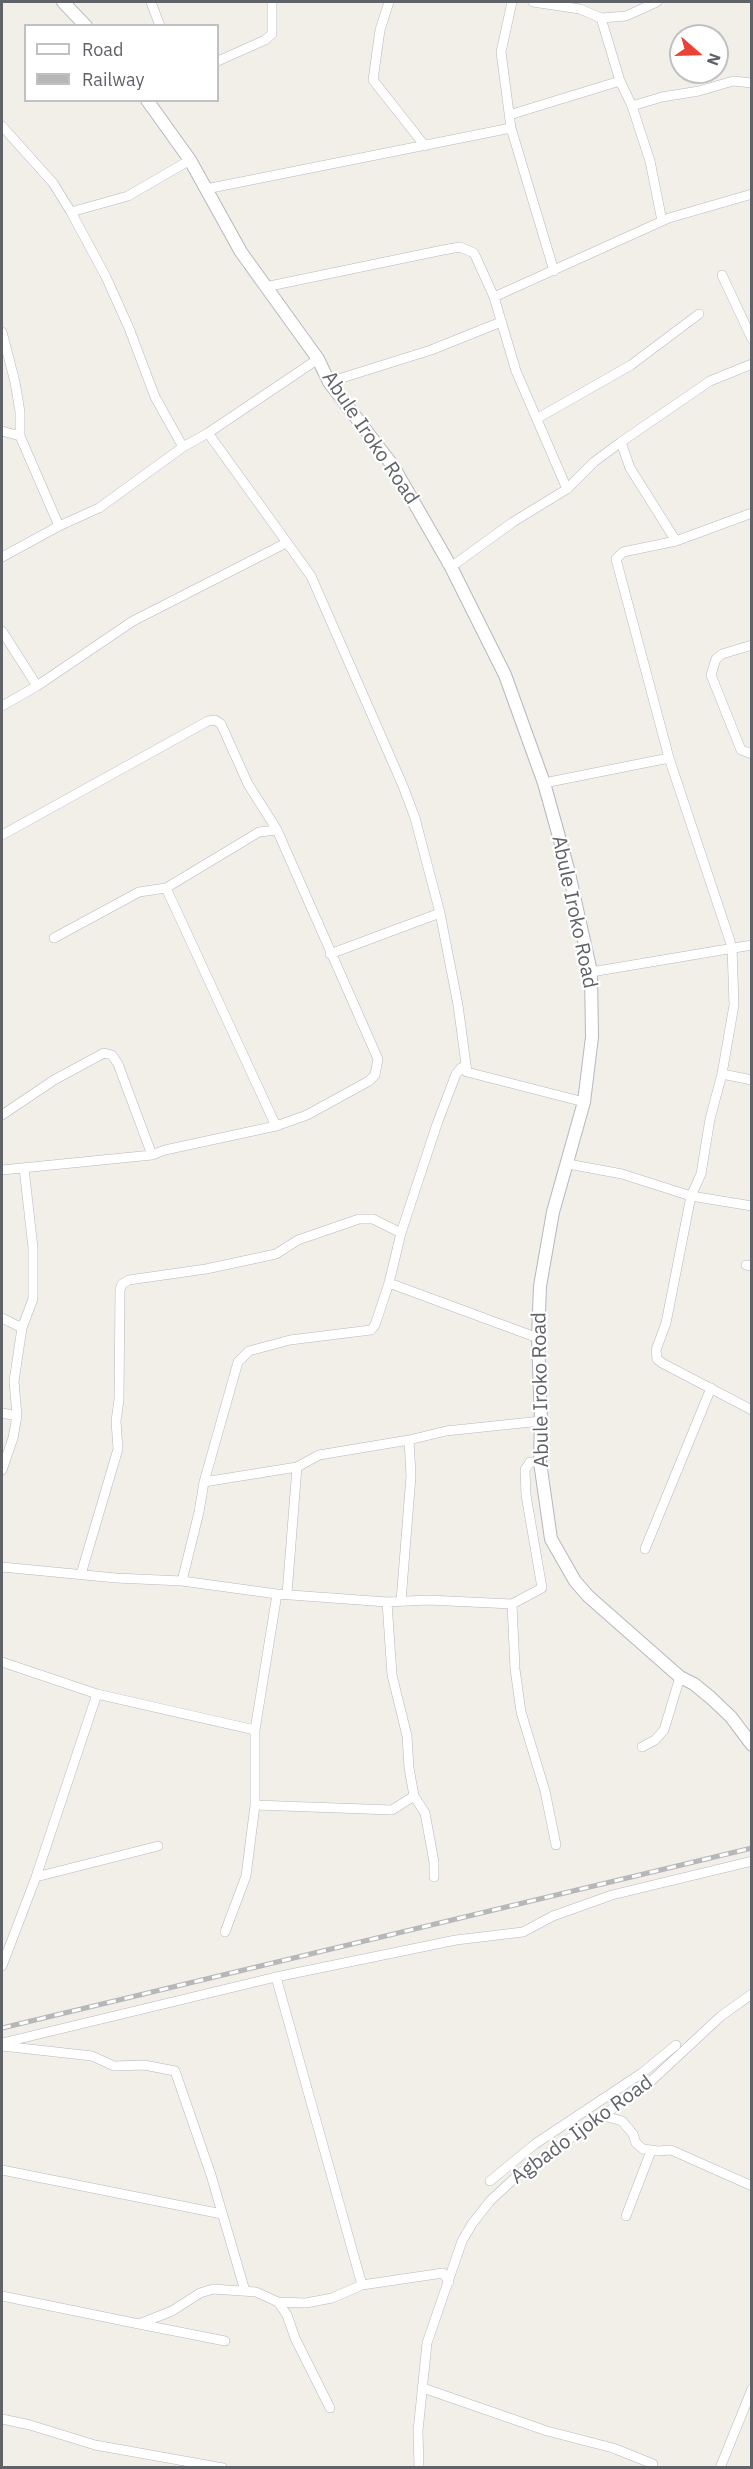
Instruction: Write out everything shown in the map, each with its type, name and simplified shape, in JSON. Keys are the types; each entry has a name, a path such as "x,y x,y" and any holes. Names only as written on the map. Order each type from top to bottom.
{"street":[{"path":"63,2 84,24"},
{"path":"151,2 159,24"},
{"path":"219,61 272,34 272,2"},
{"path":"389,2 380,30 373,80 425,146"},
{"path":"512,2 501,52 508,115 554,271"},
{"path":"534,2 580,9 601,18 626,15 657,2"},
{"path":"601,18 620,81 632,106 650,161 662,221"},
{"path":"508,115 620,81"},
{"path":"632,106 733,81 752,83"},
{"name":"Abule Iroko Road","path":"148,102 190,160 241,252 318,359 329,382 393,466 451,567 505,675 544,783 568,869 591,972 592,1037 584,1102 553,1212 543,1268 538,1338 540,1462 551,1539 575,1581 609,1615 680,1677 694,1684 711,1698 751,1742"},
{"path":"2,126 53,183 71,212 106,277 129,328 155,397 183,447"},
{"path":"206,189 511,128"},
{"path":"71,212 128,196 190,160"},
{"path":"494,297 662,221 752,194"},
{"path":"265,287 460,248 474,253 494,297 516,371 567,489"},
{"path":"722,275 752,339"},
{"path":"538,418 631,365 699,315"},
{"path":"329,382 431,350 501,322"},
{"path":"2,332 15,382 20,412 20,436 59,526"},
{"path":"2,557 59,526 99,508 183,447 208,433 318,359"},
{"path":"451,567 513,522 567,489 594,462 710,381 752,364"},
{"path":"2,430 20,436"},
{"path":"208,433 311,576 404,786 416,818 440,913 458,1005 467,1071"},
{"path":"621,442 630,468 676,541"},
{"path":"752,513 676,541 623,552 616,559 669,758 732,947 734,1005 722,1074 710,1119 700,1174 691,1196 666,1323 656,1350 657,1359 752,1410"},
{"path":"2,706 37,686 133,621 286,543"},
{"path":"2,631 37,686"},
{"path":"752,645 722,654 716,659 711,675 741,750 752,754"},
{"path":"2,835 208,721 215,720 221,724 248,784 277,830 378,1059 375,1075 369,1081 306,1115 276,1126 165,1150 152,1155 2,1170"},
{"path":"544,783 669,758"},
{"path":"54,938 139,892 166,888 259,832 277,830"},
{"path":"166,888 276,1126"},
{"path":"330,954 440,913"},
{"path":"591,972 752,945"},
{"path":"2,1115 54,1080 104,1053 112,1056 118,1064 152,1155"},
{"path":"182,1581 200,1512 204,1482 238,1362 249,1351 290,1340 371,1329 375,1326 389,1283 401,1233 452,1084 461,1068 584,1102"},
{"path":"722,1074 752,1080"},
{"path":"568,1164 622,1174 691,1196 752,1206"},
{"path":"2,1470 13,1438 16,1416 14,1381 22,1328 33,1299 34,1261 24,1168"},
{"path":"81,1574 118,1449 116,1421 120,1290 123,1284 129,1280 206,1269 276,1254 298,1240 359,1219 373,1219 401,1233"},
{"path":"389,1283 538,1338"},
{"path":"2,1318 22,1328"},
{"path":"645,1549 711,1388"},
{"path":"2,1413 16,1416"},
{"path":"204,1482 297,1467 319,1455 409,1440 446,1431 541,1421"},
{"path":"401,1601 411,1476 409,1440"},
{"path":"2,1567 117,1578 182,1581 282,1594 387,1602 428,1600 512,1604 542,1588 526,1495 525,1470 530,1462 540,1462"},
{"path":"225,1932 246,1876 255,1805 255,1730 282,1594 297,1467"},
{"path":"387,1602 392,1675 407,1736 414,1796 425,1813 434,1862 434,1877"},
{"path":"512,1604 514,1669 521,1712 545,1791 556,1845"},
{"path":"2,1662 97,1694 255,1730"},
{"path":"642,1747 655,1740 664,1730 680,1677"},
{"path":"2,1966 36,1877 97,1694"},
{"path":"255,1805 392,1810 414,1796"},
{"path":"36,1877 158,1846"},
{"path":"2,2044 276,1977 456,1940 523,1932 553,1916 612,1895 752,1862"},
{"path":"276,1977 362,2286"},
{"name":"Agbado Ijoko Road","path":"419,2468 418,2431 427,2343 462,2241 490,2201 519,2174 649,2083 722,2016 752,1994"},
{"path":"2,2044 92,2056 114,2066 144,2065 175,2071 245,2290"},
{"path":"490,2181 535,2144 642,2073 676,2045"},
{"path":"604,2116 622,2121 633,2134 636,2143 643,2149 671,2150 752,2187"},
{"path":"626,2216 651,2151"},
{"path":"2,2170 222,2214"},
{"path":"139,2324 172,2311 200,2293 213,2289 245,2290 256,2292 278,2302 306,2303 332,2298 362,2286 443,2273 449,2282"},
{"path":"2,2296 225,2341"},
{"path":"278,2302 287,2315 295,2338 330,2408"},
{"path":"423,2388 547,2431 612,2448 652,2464"},
{"path":"720,2468 752,2389"},
{"path":"2,2419 95,2445 223,2468"}],"railway":[{"path":"2,2028 752,1848"}]}
